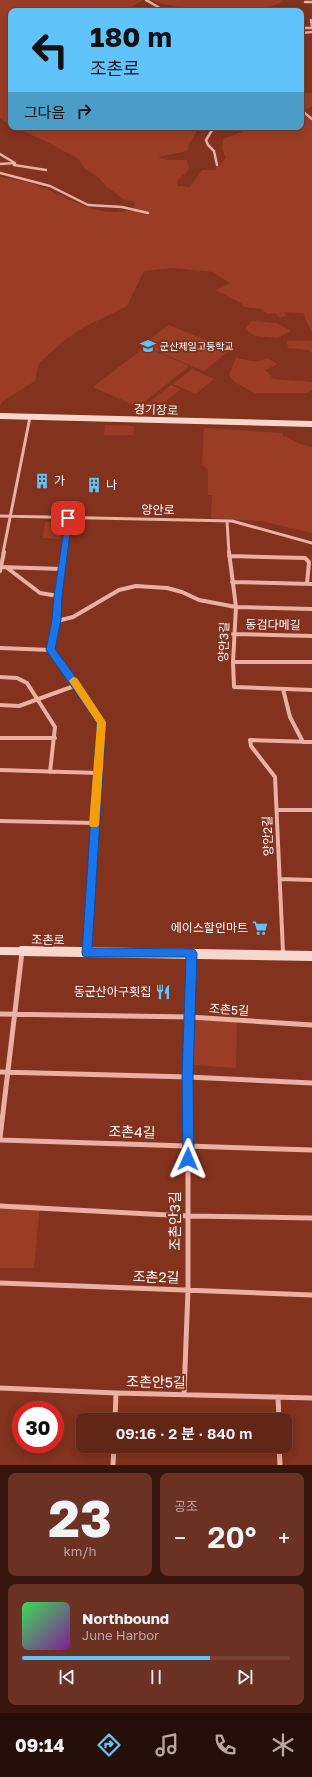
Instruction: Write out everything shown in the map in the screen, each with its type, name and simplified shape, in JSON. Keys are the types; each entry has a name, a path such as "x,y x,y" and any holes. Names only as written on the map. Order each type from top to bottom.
{"street":[{"path":"146,0 160,8"},
{"path":"305,2 312,2"},
{"path":"311,20 312,27"},
{"path":"304,112 312,119"},
{"path":"212,130 206,140 208,145 214,151 217,165"},
{"path":"0,154 15,162 14,165 32,170 46,170"},
{"path":"0,164 15,162"},
{"path":"0,172 50,186 88,205 122,207 148,213"},
{"name":"경기장로","path":"0,416 312,424"},
{"path":"0,571 30,417"},
{"name":"양안로","path":"0,516 227,521 312,543"},
{"path":"50,650 57,620 58,596 68,518"},
{"name":"양안3길","path":"227,521 229,556 236,607 233,634 234,687 312,690"},
{"path":"229,556 305,558 309,562 307,583"},
{"path":"0,567 62,569"},
{"path":"6,567 40,593 58,596"},
{"path":"232,582 312,584"},
{"path":"57,620 73,617 119,590 136,586 167,588 182,592 199,600 236,607 312,609"},
{"name":"동검다메길","path":"233,634 312,636"},
{"path":"0,648 50,650"},
{"path":"50,650 77,685 102,722 94,823 87,953"},
{"path":"233,662 312,662"},
{"path":"0,677 17,678 27,683 55,727 55,738 50,772"},
{"path":"0,705 19,706 77,685"},
{"path":"283,689 285,703 297,734 303,742 312,742"},
{"path":"0,738 55,738"},
{"name":"양안2길","path":"283,955 275,777 251,746 250,740 303,742"},
{"path":"0,770 98,773"},
{"path":"277,810 312,810"},
{"path":"0,821 94,823"},
{"path":"280,879 312,880"},
{"name":"조촌로","path":"0,951 312,956"},
{"path":"0,1139 22,951"},
{"name":"조촌안3길","path":"184,1394 188,1290 188,1077 192,953"},
{"name":"조촌5길","path":"0,1014 190,1017 312,1025"},
{"path":"0,1072 188,1077 312,1083"},
{"name":"조촌4길","path":"0,1139 312,1150"},
{"path":"0,1206 187,1216 312,1218"},
{"name":"조촌2길","path":"0,1283 312,1294"},
{"name":"조촌안5길","path":"0,1388 116,1393 312,1398"},
{"path":"115,1413 116,1393"},
{"path":"278,1397 279,1413"},
{"path":"113,1465 114,1453"},
{"path":"279,1453 280,1465"}],"shaded area":[{"path":"0,0 144,0 129,8 8,8 8,124 0,118"},
{"path":"150,0 282,0 283,2 267,8 188,8"},
{"path":"304,93 312,93 312,106 306,110 304,109"},
{"path":"304,117 312,120 312,332 305,319 304,313 284,312 286,316 279,317 275,313 267,314 262,309 244,307 241,303 215,290 230,283 213,272 173,268 144,271 127,306 84,327 66,339 39,363 35,381 2,402 0,406 0,177 32,184 83,205 106,212 133,210 135,202 125,200 107,187 98,177 85,169 79,159 21,130 197,130 188,146 188,151 158,157 167,160 187,160 189,169 178,180 177,186 190,187 202,170 215,170 226,158 222,149 223,139 247,130 304,130"},
{"path":"252,321 277,323 291,331 278,338 255,336 245,329"},
{"path":"169,325 230,350 204,371 142,345"},
{"path":"287,341 312,341 312,353 309,350 288,348"},
{"path":"145,347 189,366 138,407 93,387"},
{"path":"236,358 257,362 268,358 277,364 266,370 273,379 312,382 312,390 306,393 255,393 236,383 229,375"},
{"path":"192,369 214,379 196,394 173,384"},
{"path":"171,385 181,389 156,409 147,404"},
{"path":"105,425 134,426 133,435 104,435"},
{"path":"204,428 283,433 283,436 303,445 312,447 312,533 261,521 211,518 212,495 208,495 208,470 202,464"},
{"path":"45,522 62,522 60,539 43,538"},
{"path":"196,1019 237,1021 236,1068 193,1065"},
{"path":"0,1204 40,1204 34,1268 0,1268"}],"slow traffic":[{"path":"73,681 102,722 94,825"}],"place":[{"name":"군산제일고등학교","path":"148,346"},
{"name":"가","path":"42,481"},
{"name":"나","path":"94,485"},
{"name":"에이스할인마트","path":"260,928"},
{"name":"동군산아구횟집","path":"163,992"}],"route":[{"path":"68,518 58,596 57,620 50,650 77,685 102,722 94,823 87,953 192,953 188,1077 188,1159"}]}
